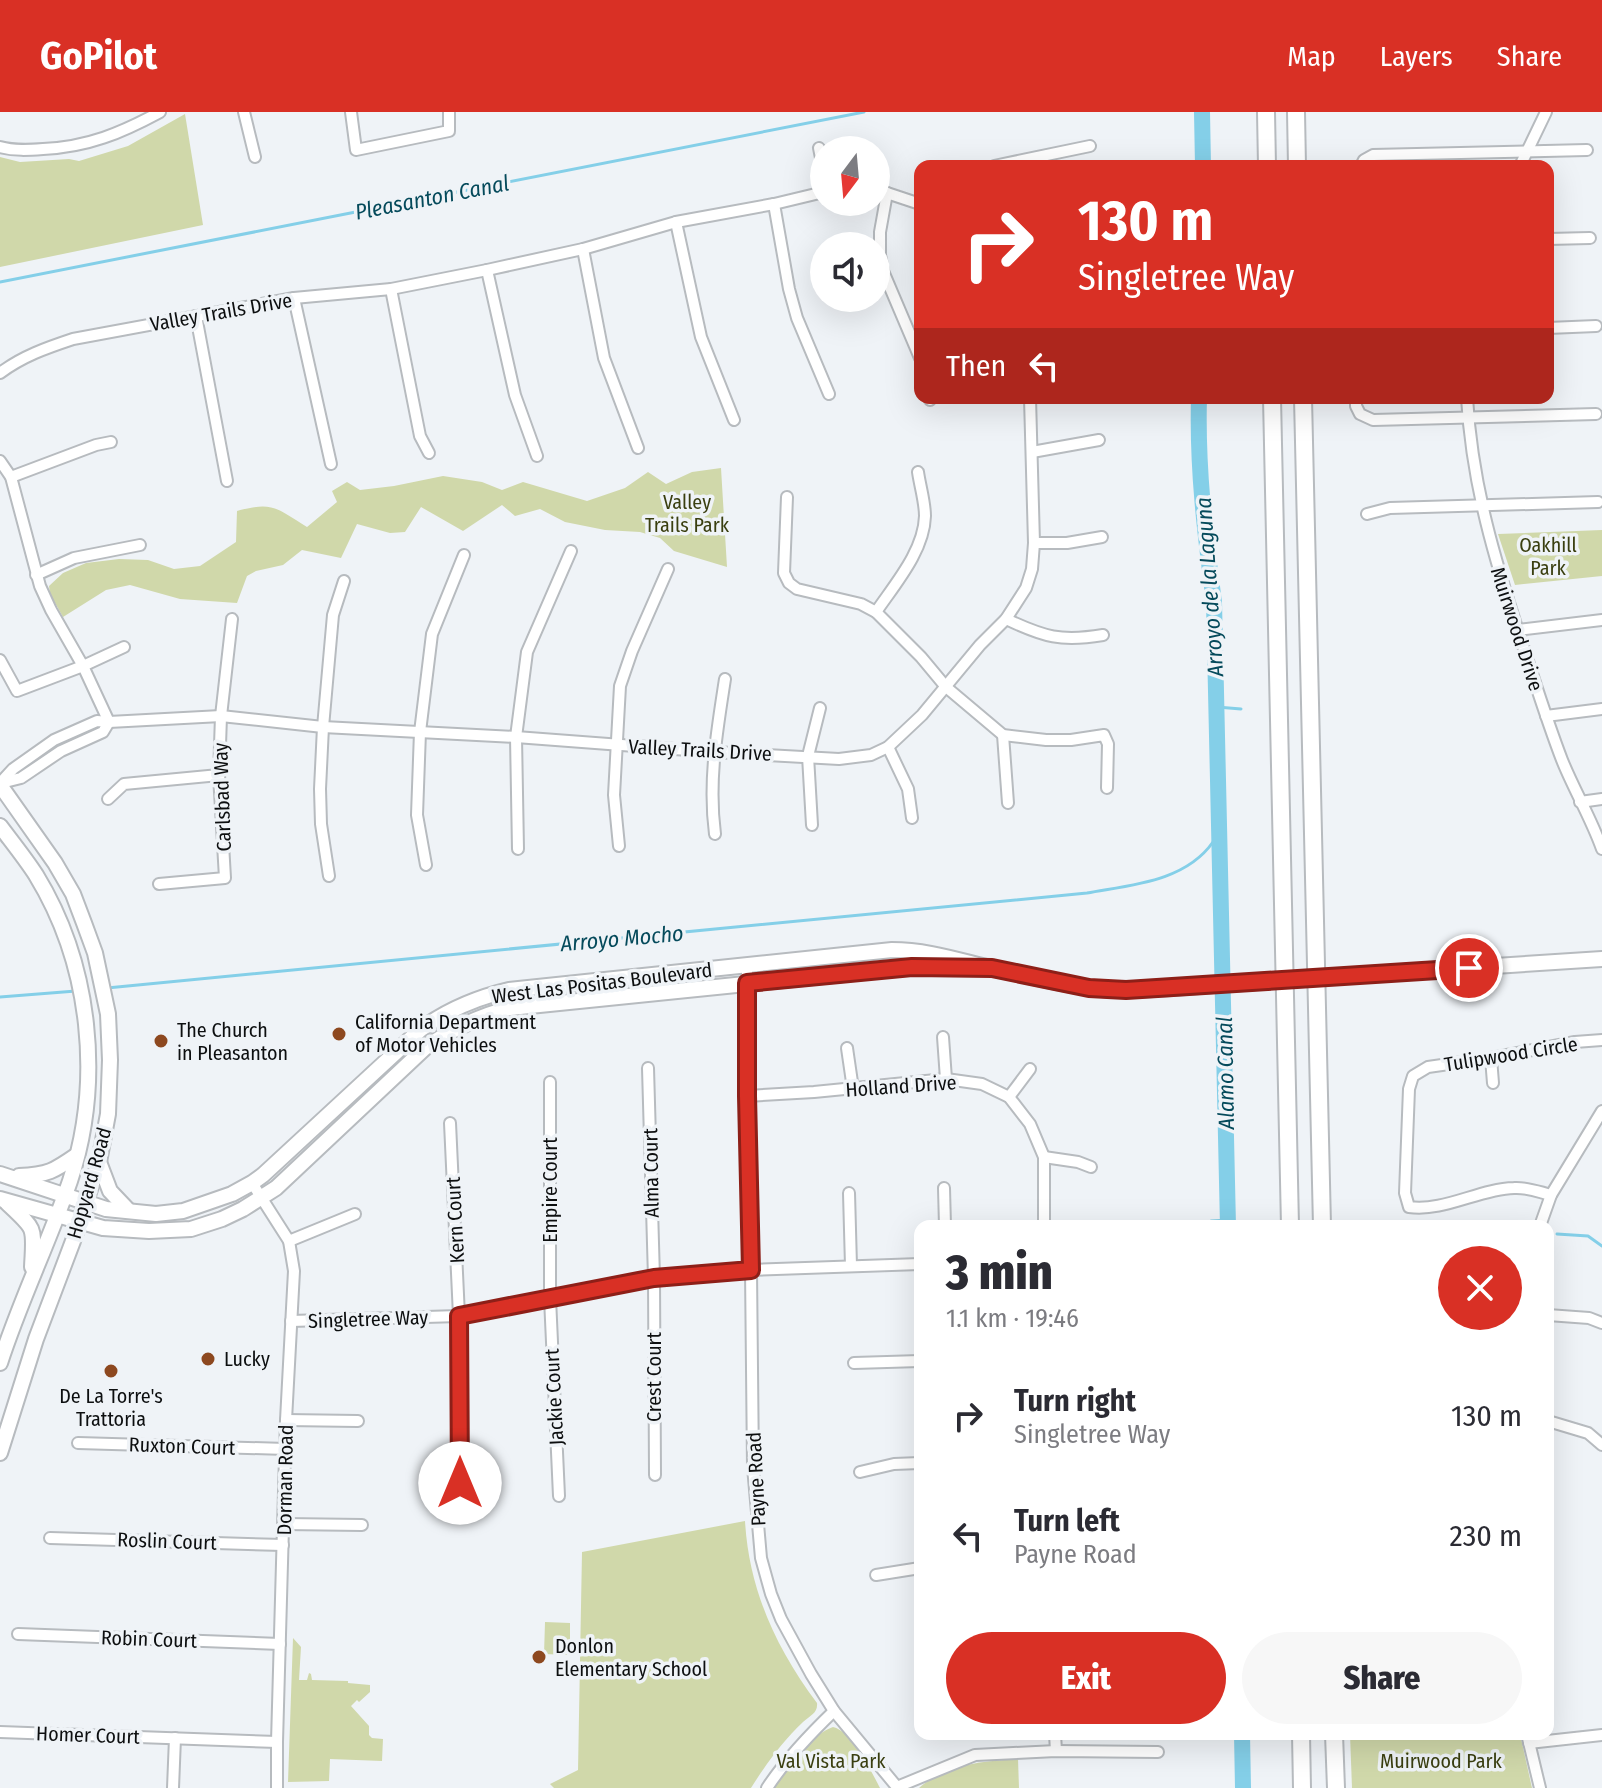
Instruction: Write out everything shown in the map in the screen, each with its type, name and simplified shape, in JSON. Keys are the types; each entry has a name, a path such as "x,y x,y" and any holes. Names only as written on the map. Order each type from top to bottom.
{"highway":[{"path":"1266,112 1267,160"},
{"path":"1296,112 1297,160"},
{"path":"1272,404 1290,1220"},
{"path":"1303,404 1322,1220"},
{"path":"1301,1740 1302,1788"},
{"path":"1334,1740 1336,1788"}],"main road":[{"name":"Hopyard Road","path":"0,784 73,894 95,953 108,1014 110,1060 108,1114 99,1162 36,1339 0,1453"},
{"name":"Hopyard Road","path":"0,826 35,874 56,915 72,957 86,1016 88,1071 77,1155 0,1363"},
{"name":"West Las Positas Boulevard","path":"4,1175 106,1209 156,1214 183,1211 232,1194 263,1175 440,1015 487,995 509,990 892,950 938,954 1089,988 1126,990 1602,959"},
{"name":"West Las Positas Boulevard","path":"2,1199 103,1228 149,1231 191,1229 222,1219 276,1188 425,1048 446,1033 491,1013 510,1008 912,967 992,968"},
{"path":"4,1175 47,1174 77,1155"},
{"path":"99,1162 110,1191 129,1211"},
{"path":"2,1199 31,1225 31,1279"}],"street":[{"path":"0,147 9,150 69,148 124,131 160,112"},
{"path":"244,112 255,157"},
{"path":"351,112 356,150 449,131 449,112"},
{"path":"1523,160 1546,112"},
{"path":"1023,160 1090,146"},
{"path":"1364,160 1373,155 1587,150"},
{"name":"Valley Trails Drive","path":"0,373 19,359 73,339 294,298 391,289 583,249 676,222 810,195"},
{"path":"890,196 914,202"},
{"path":"774,204 797,318 829,394"},
{"path":"880,216 883,271 914,344"},
{"path":"676,222 701,337 734,420"},
{"path":"1554,239 1590,238"},
{"path":"583,249 604,358 638,448"},
{"path":"487,270 515,395 537,456"},
{"path":"391,289 420,436 429,453"},
{"path":"294,298 331,464"},
{"path":"196,316 227,481"},
{"path":"1554,328 1596,326"},
{"name":"Valley Trails Drive","path":"109,722 221,716 323,727 714,752 839,759 871,755 888,747 922,715 980,645 1006,619 1026,588 1032,569 1034,543 1030,404"},
{"path":"1356,404 1360,414 1373,420 1596,414"},
{"name":"Muirwood Drive","path":"1467,404 1471,451 1494,556 1546,716 1602,849"},
{"path":"1032,452 1099,440"},
{"path":"11,477 111,442"},
{"path":"0,461 11,477 36,575 109,722 103,732 61,751 21,778 0,784"},
{"path":"876,612 907,567 920,541 925,516 918,472"},
{"path":"787,497 784,573 789,583 797,589 861,604 876,612 946,687 1003,735 1046,740 1104,735 1108,744 1107,788"},
{"path":"1367,514 1390,508 1598,502"},
{"path":"1034,543 1067,543 1102,537"},
{"path":"36,575 74,558 140,545"},
{"path":"518,849 516,737 527,652 571,551"},
{"path":"426,865 417,815 420,732 432,634 464,555"},
{"path":"619,846 614,795 620,686 668,569"},
{"path":"329,876 321,824 323,727 333,615 344,581"},
{"name":"Carlsbad Way","path":"159,884 225,878 219,775 221,716 232,619"},
{"path":"1006,619 1039,634 1063,638 1103,635"},
{"path":"1518,630 1602,620"},
{"path":"0,660 17,691 124,647"},
{"path":"715,834 714,752 725,679"},
{"path":"812,825 808,756 820,708"},
{"path":"1546,716 1602,709"},
{"path":"1003,735 1008,803"},
{"path":"888,747 908,789 912,818"},
{"path":"108,799 124,784 219,775"},
{"path":"1580,802 1602,799"},
{"name":"Payne Road","path":"747,965 753,1467 761,1558 771,1594 787,1630 834,1711 897,1787 975,1755 1056,1751"},
{"path":"943,1037 946,1079"},
{"name":"Tulipwood Circle","path":"1551,1195 1511,1188 1428,1207 1409,1207 1405,1193 1409,1089 1413,1076 1428,1067 1602,1040"},
{"path":"847,1048 853,1089"},
{"path":"1491,1058 1493,1083"},
{"name":"Alma Court","path":"648,1068 654,1278"},
{"path":"1030,1069 1009,1097 1030,1124 1044,1157 1044,1220"},
{"name":"Holland Drive","path":"747,1096 946,1079 982,1084 1009,1097"},
{"name":"Empire Court","path":"550,1082 550,1298"},
{"path":"1542,1220 1551,1195 1602,1111"},
{"name":"Kern Court","path":"450,1123 459,1316 461,1511"},
{"path":"1044,1157 1091,1167"},
{"name":"Dorman Road","path":"252,1183 289,1241 294,1271 286,1420 277,1788"},
{"path":"944,1188 945,1220"},
{"path":"849,1193 851,1266"},
{"path":"289,1241 355,1214"},
{"name":"Singletree Way","path":"291,1321 459,1316 654,1278 751,1270 914,1264"},
{"name":"Crest Court","path":"654,1278 655,1475"},
{"name":"Jackie Court","path":"550,1298 559,1496"},
{"path":"1554,1315 1589,1318 1602,1323"},
{"path":"854,1363 914,1361"},
{"path":"286,1420 358,1421"},
{"path":"1554,1423 1588,1433 1602,1445"},
{"name":"Ruxton Court","path":"78,1443 286,1449"},
{"path":"860,1472 894,1464 914,1463"},
{"path":"284,1524 362,1525"},
{"name":"Roslin Court","path":"50,1538 283,1545"},
{"path":"876,1575 914,1569"},
{"name":"Robin Court","path":"18,1634 280,1644"},
{"path":"767,1788 784,1763 834,1711"},
{"name":"Homer Court","path":"0,1732 277,1742"},
{"path":"1554,1738 1602,1735"},
{"path":"173,1788 175,1738"},
{"path":"1055,1740 1056,1751 1158,1752"},
{"path":"1528,1740 1540,1788"}],"green space":[{"path":"185,114 203,225 0,267 0,157 20,162 79,161 128,146"},
{"name":"Valley Trails Park","path":"721,468 727,567 674,551 660,538 640,532 605,530 565,522 540,509 515,516 502,505 463,531 421,507 405,532 390,533 357,524 341,558 302,550 283,565 256,571 247,576 237,603 180,599 130,585 106,590 63,617 50,594 49,586 63,573 86,563 119,559 148,560 174,569 200,566 236,542 237,511 274,508 307,527 337,502 332,491 347,482 360,490 443,476 482,482 502,490 523,482 587,501 625,488 648,472 666,484 692,472"},
{"name":"Oakhill Park","path":"1602,530 1602,576 1515,585 1498,534"},
{"path":"745,1521 752,1571 767,1617 789,1661 817,1703 815,1712 782,1745 751,1788 554,1788 550,1784 578,1770 582,1552"},
{"path":"545,1622 570,1623 570,1655 544,1654"},
{"path":"293,1638 301,1647 299,1680 307,1680 309,1673 312,1680 370,1685 370,1692 351,1706 369,1726 369,1735 383,1739 382,1761 330,1759 329,1781 288,1782"},
{"name":"Val Vista Park","path":"833,1727 848,1736 880,1788 774,1788 808,1744"},
{"name":"Muirwood Park","path":"1350,1740 1521,1740 1532,1788 1352,1788"},
{"name":"Val Vista Park","path":"1018,1759 1019,1788 919,1788 953,1769"}],"waterway":[{"name":"Pleasanton Canal","path":"0,282 864,112"},
{"name":"Arroyo de la Laguna","path":"1202,112 1203,160"},
{"name":"Arroyo de la Laguna","path":"1199,404 1200,475 1214,602 1228,1220"},
{"path":"1217,707 1241,709"},
{"name":"Arroyo Mocho","path":"107,988 1087,893 1156,880 1188,866 1213,842 1219,825"},
{"name":"Arroyo Mocho","path":"0,997 76,991"},
{"path":"1557,1234 1588,1236 1602,1246"},
{"name":"Alamo Canal","path":"1242,1740 1243,1788"}],"place":[{"name":"California Department of Motor Vehicles","path":"339,1034"},
{"name":"The Church in Pleasanton","path":"161,1041"},
{"name":"Lucky","path":"208,1359"},
{"name":"De La Torre's Trattoria","path":"111,1371"},
{"name":"Donlon Elementary School","path":"539,1657"}],"route":[{"path":"460,1483 459,1316 654,1278 751,1270 747,983 912,967 992,968 1089,988 1126,990 1469,968"}]}
